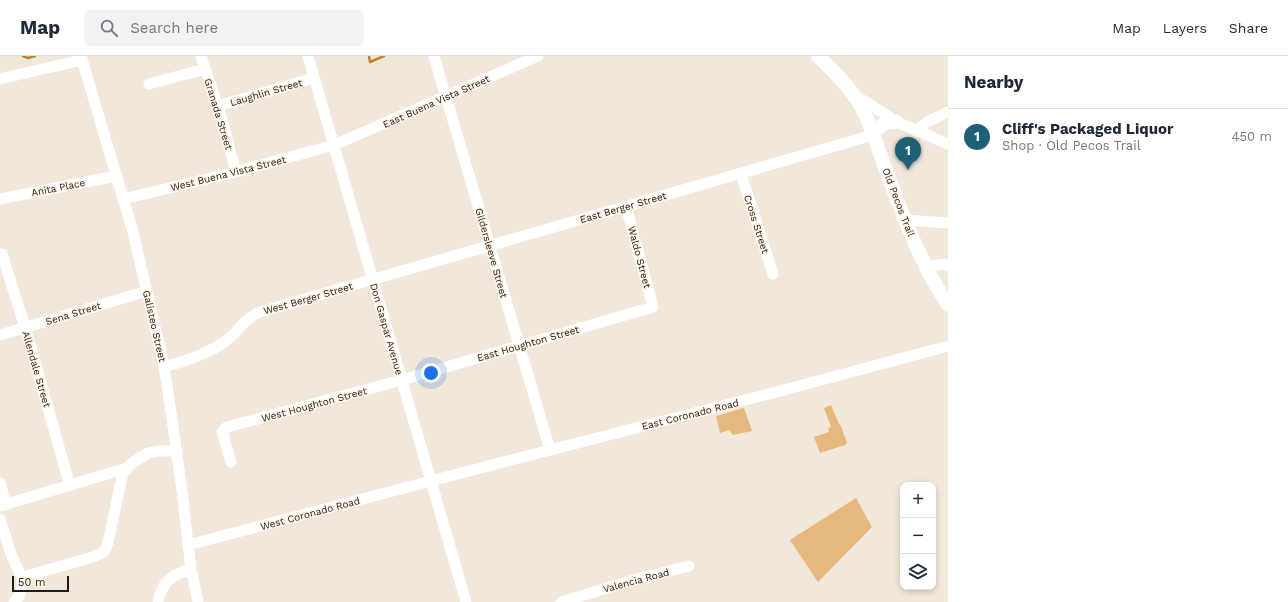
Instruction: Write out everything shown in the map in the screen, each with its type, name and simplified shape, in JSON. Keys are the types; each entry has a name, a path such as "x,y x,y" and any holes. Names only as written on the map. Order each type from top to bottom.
{"main road":[{"name":"Old Pecos Trail","path":"818,56 855,96 863,110 915,245 936,287 948,305"},
{"path":"873,135 879,126 890,121 897,122"}],"street":[{"name":"Granada Street","path":"202,56 218,106 236,172"},
{"name":"Don Gaspar Avenue","path":"308,56 432,480 466,602"},
{"name":"Gildersleeve Street","path":"434,56 550,450"},
{"name":"East Buena Vista Street","path":"334,145 538,56"},
{"path":"0,79 81,58"},
{"name":"Galisteo Street","path":"81,58 133,232 164,366 177,451 191,569 198,602"},
{"path":"149,84 205,69"},
{"name":"Laughlin Street","path":"218,106 314,78"},
{"path":"855,96 897,122 948,144"},
{"path":"916,131 927,122 948,112"},
{"name":"East Berger Street","path":"373,279 873,135"},
{"name":"West Buena Vista Street","path":"123,199 236,172 334,145"},
{"name":"Cross Street","path":"741,174 773,274"},
{"name":"Anita Place","path":"0,198 116,176"},
{"name":"Waldo Street","path":"626,206 653,307"},
{"path":"905,220 948,223"},
{"name":"Allendale Street","path":"2,254 25,327 70,486"},
{"path":"926,267 944,264 948,266"},
{"name":"West Berger Street","path":"164,366 173,365 218,346 226,341 248,318 260,312 373,279"},
{"name":"Sena Street","path":"0,335 147,291"},
{"name":"East Houghton Street","path":"402,380 653,307"},
{"name":"East Coronado Road","path":"432,480 784,390 948,346"},
{"name":"West Houghton Street","path":"231,462 222,432 227,427 402,380"},
{"path":"14,602 20,595 23,580 30,575 93,557 104,552 108,543 122,477 127,468 144,454 151,452 177,451"},
{"path":"0,483 3,506 127,468"},
{"name":"West Coronado Road","path":"188,545 432,480"},
{"path":"0,519 11,554 23,580"},
{"name":"Valencia Road","path":"561,602 637,579 689,566"},
{"path":"158,602 161,591 169,579 191,569"}],"shaded area":[{"path":"831,405 847,443 820,453 814,437 829,432 828,428 831,427 824,408"},
{"path":"744,408 752,431 733,435 729,430 720,433 716,416"},
{"path":"856,498 872,527 818,582 790,540"}],"waterway":[{"path":"23,56 28,58 35,56"},
{"path":"369,56 370,62 384,56"}],"place":[{"name":"Cliff's Packaged Liquor","path":"908,170"}]}
